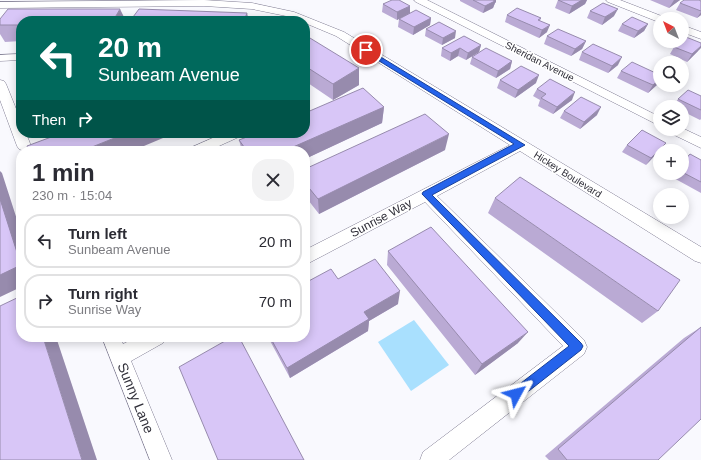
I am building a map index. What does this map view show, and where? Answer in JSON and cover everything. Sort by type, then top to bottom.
[{"type":"street","name":"Sheridan Avenue","points":[[423,1],[653,118]]},
{"type":"street","points":[[619,1],[653,17]]},
{"type":"street","name":"Hickey Boulevard","points":[[1,6],[204,3],[252,6],[296,16]]},
{"type":"street","name":"Hickey Boulevard","points":[[310,22],[340,34],[701,256]]},
{"type":"street","points":[[689,31],[701,36]]},
{"type":"street","points":[[0,58],[16,57]]},
{"type":"street","points":[[0,84],[16,125]]},
{"type":"street","points":[[687,136],[701,143]]},
{"type":"street","points":[[21,138],[24,146]]},
{"type":"street","points":[[206,146],[225,138]]},
{"type":"street","name":"Sunrise Way","points":[[310,255],[521,145]]},
{"type":"street","points":[[426,194],[577,346],[431,460]]},
{"type":"street","name":"Sunny Lane","points":[[113,342],[161,460]]},
{"type":"street","points":[[119,357],[147,342]]},
{"type":"water","points":[[414,320],[449,365],[411,391],[378,342]]},
{"type":"building","points":[[392,0],[399,0],[410,6],[397,12],[383,4]]},
{"type":"building","points":[[473,0],[493,0],[495,1],[485,6]]},
{"type":"building","points":[[558,0],[582,0],[572,6]]},
{"type":"building","points":[[684,0],[701,1],[701,11],[680,3]]},
{"type":"building","points":[[603,3],[618,9],[605,17],[590,11]]},
{"type":"building","points":[[517,8],[541,18],[538,20],[550,25],[542,30],[507,15]]},
{"type":"building","points":[[8,9],[120,9],[116,16],[16,16],[16,25],[0,25],[0,19]]},
{"type":"building","points":[[139,9],[247,13],[246,16],[134,16]]},
{"type":"building","points":[[416,10],[431,18],[414,27],[399,19]]},
{"type":"building","points":[[632,17],[648,24],[638,31],[622,24]]},
{"type":"building","points":[[439,22],[456,31],[443,38],[426,29]]},
{"type":"building","points":[[558,29],[586,41],[575,49],[547,36]]},
{"type":"building","points":[[464,36],[481,45],[468,53],[460,48],[451,53],[442,48]]},
{"type":"building","points":[[310,38],[359,68],[333,84],[310,69]]},
{"type":"building","points":[[689,38],[701,43],[701,46],[692,54],[677,48],[689,48]]},
{"type":"building","points":[[593,44],[622,57],[612,66],[582,52]]},
{"type":"building","points":[[486,48],[512,61],[498,71],[472,57]]},
{"type":"building","points":[[632,62],[653,72],[653,85],[621,71]]},
{"type":"building","points":[[521,66],[539,75],[518,90],[500,80]]},
{"type":"building","points":[[550,79],[575,92],[557,107],[541,98],[546,94],[537,89]]},
{"type":"building","points":[[363,88],[384,107],[295,146],[243,146],[239,140],[244,138],[310,138],[310,111]]},
{"type":"building","points":[[689,90],[701,96],[701,110],[689,104],[689,100],[678,99],[686,92],[689,92]]},
{"type":"building","points":[[581,97],[601,107],[584,122],[564,111]]},
{"type":"building","points":[[425,114],[449,134],[318,199],[310,189],[310,167]]},
{"type":"building","points":[[642,130],[666,143],[653,144],[653,156],[651,158],[627,145]]},
{"type":"building","points":[[49,138],[114,138],[94,146],[27,146]]},
{"type":"building","points":[[690,154],[701,160],[701,182],[689,176]]},
{"type":"building","points":[[520,177],[680,280],[658,311],[495,198]]},
{"type":"building","points":[[0,199],[16,249],[16,267],[0,275]]},
{"type":"building","points":[[431,227],[528,332],[482,364],[388,251]]},
{"type":"building","points":[[375,259],[400,291],[364,312],[369,319],[287,368],[273,342],[310,342],[310,280],[331,269],[338,279]]},
{"type":"building","points":[[16,298],[16,342],[45,342],[82,460],[0,460],[0,306]]},
{"type":"building","points":[[701,327],[701,419],[658,460],[567,460],[558,449]]},
{"type":"building","points":[[223,342],[242,342],[304,460],[218,460],[179,367]]},
{"type":"route","points":[[366,50],[521,145],[426,194],[577,346],[516,394]]}]
